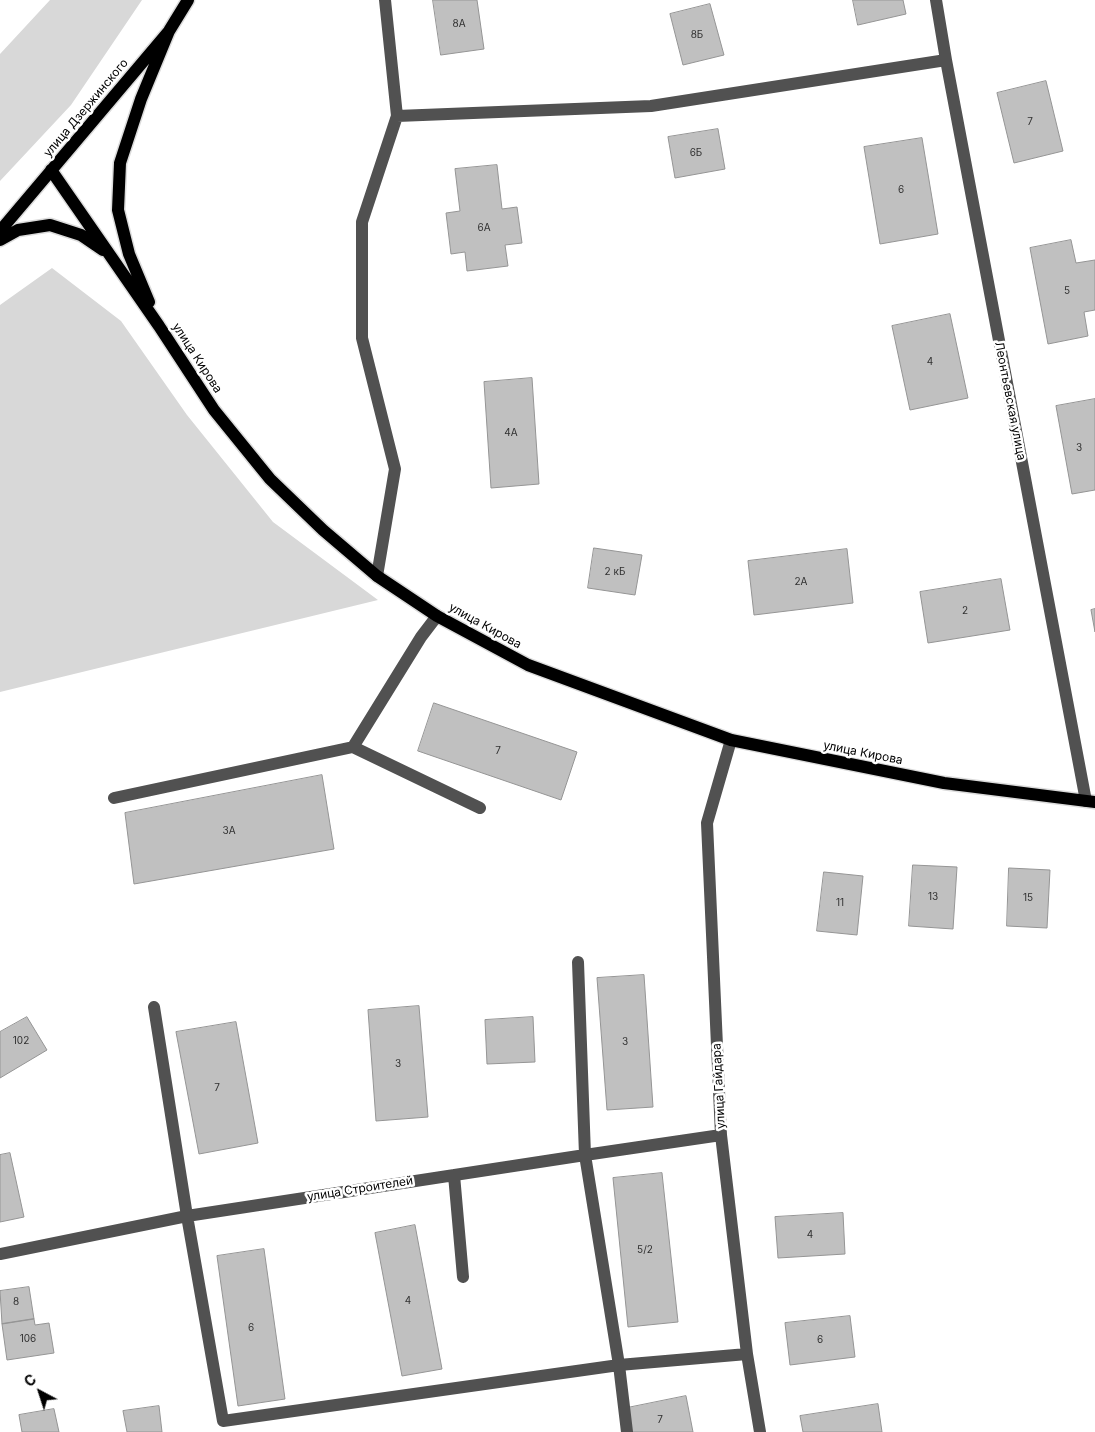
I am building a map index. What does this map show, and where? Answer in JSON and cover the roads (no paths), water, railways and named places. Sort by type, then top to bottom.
[{"type":"main road","name":"улица Дзержинского","points":[[0,231],[169,31],[188,0]]},
{"type":"main road","points":[[159,326],[129,254],[118,210],[120,163],[141,99],[169,31]]},
{"type":"main road","name":"улица Кирова","points":[[51,170],[159,326],[214,410],[270,479],[323,530],[377,576],[437,616],[528,665],[731,740],[944,783],[1090,802]]},
{"type":"main road","points":[[0,240],[18,230],[50,225],[81,235],[110,255]]},
{"type":"street","points":[[377,576],[396,469],[362,338],[362,222],[398,116],[384,0]]},
{"type":"street","name":"Леонтьевская улица","points":[[936,0],[1090,802]]},
{"type":"street","points":[[398,116],[652,106],[946,60]]},
{"type":"street","points":[[353,747],[421,637],[437,616]]},
{"type":"street","name":"улица Гайдара","points":[[731,740],[707,823],[722,1135],[747,1354],[760,1432]]},
{"type":"street","points":[[114,798],[353,747],[480,808]]},
{"type":"street","points":[[578,962],[585,1155],[619,1365],[627,1432]]},
{"type":"street","points":[[154,1007],[187,1216],[223,1422],[619,1365],[747,1354]]},
{"type":"street","name":"улица Строителей","points":[[0,1254],[187,1216],[722,1135]]},
{"type":"street","points":[[454,1175],[464,1276]]}]
